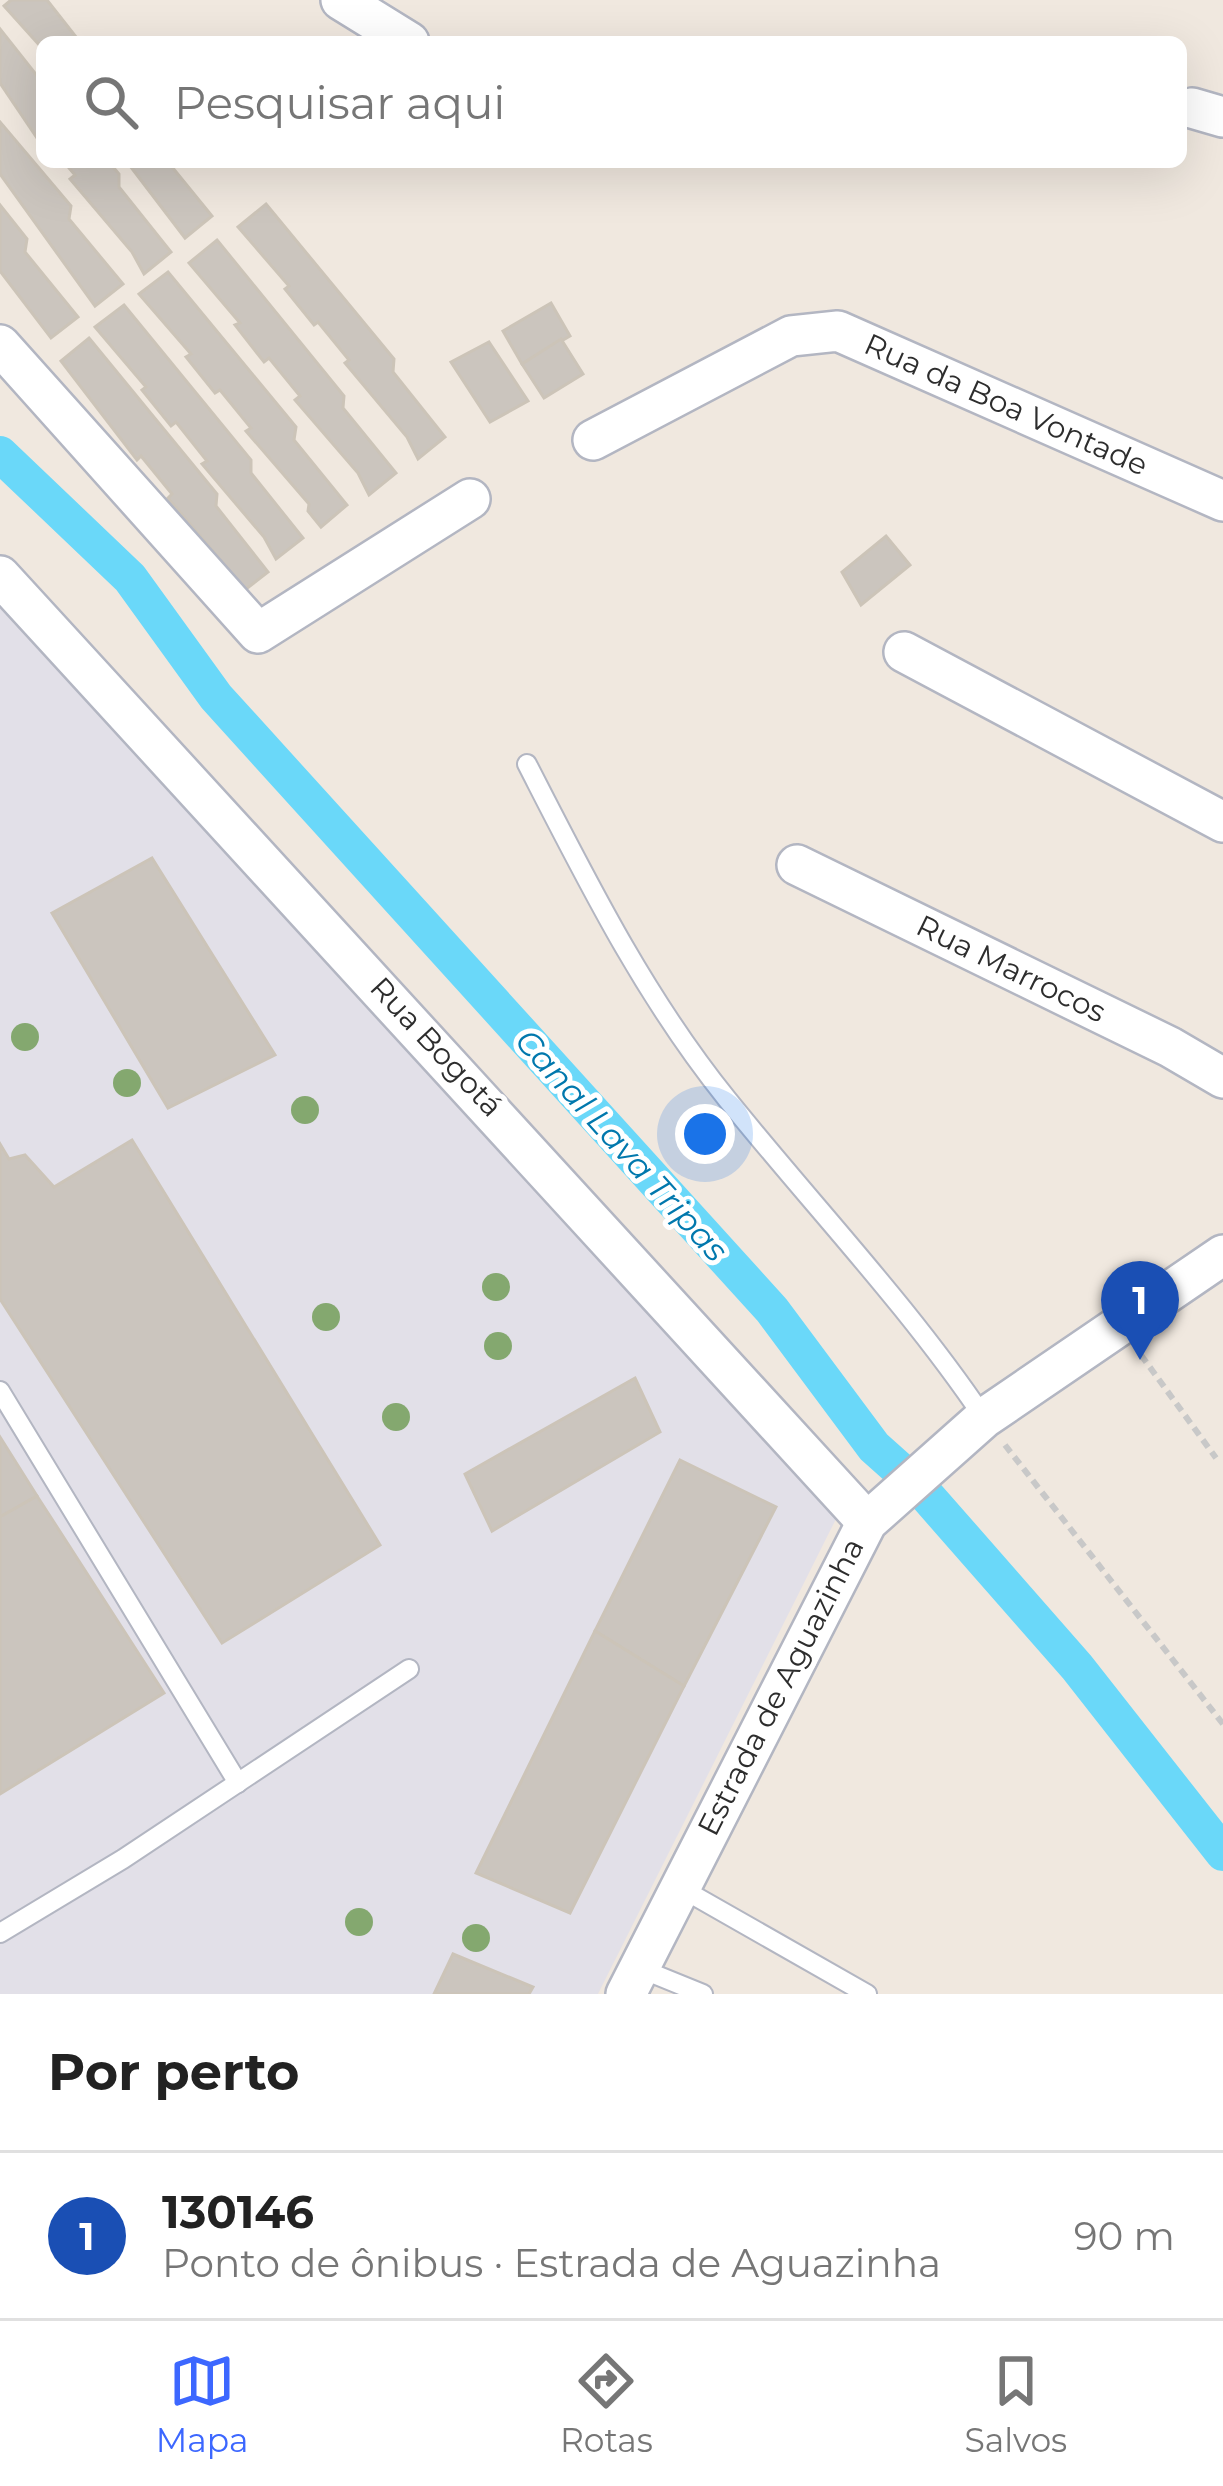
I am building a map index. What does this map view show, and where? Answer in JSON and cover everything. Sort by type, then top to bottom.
[{"type":"street","points":[[341,0],[399,36]]},
{"type":"street","name":"Rua da Boa Vontade","points":[[593,440],[791,336],[838,331],[1223,501]]},
{"type":"street","points":[[0,345],[258,633],[470,499]]},
{"type":"street","name":"Rua Bogotá","points":[[0,576],[867,1522]]},
{"type":"street","points":[[904,652],[1223,822]]},
{"type":"street","name":"Rua Marrocos","points":[[797,865],[1223,1078]]},
{"type":"street","name":"Estrada de Aguazinha","points":[[632,1981],[867,1522],[973,1426],[1223,1255]]},
{"type":"lane","points":[[527,764],[627,959],[725,1097],[929,1337],[973,1426]]},
{"type":"lane","points":[[0,1391],[238,1783]]},
{"type":"lane","points":[[0,1934],[409,1669]]},
{"type":"lane","points":[[679,1887],[867,1994]]},
{"type":"lane","points":[[632,1981],[703,1994]]},
{"type":"path","points":[[1118,1323],[1216,1458]]},
{"type":"path","points":[[973,1426],[1223,1724]]},
{"type":"shaded area","points":[[0,594],[847,1497],[598,1994],[0,1994]]},
{"type":"building","points":[[11,0],[47,0],[75,36],[36,36],[36,41],[4,6]]},
{"type":"building","points":[[0,29],[36,74],[36,137],[0,83]]},
{"type":"building","points":[[0,122],[71,206],[69,219],[123,284],[95,306],[0,174]]},
{"type":"building","points":[[69,168],[114,168],[119,187],[171,252],[144,274],[132,252],[70,179],[75,175]]},
{"type":"building","points":[[132,168],[173,168],[212,216],[185,238]]},
{"type":"building","points":[[266,204],[394,359],[393,372],[445,437],[418,459],[407,437],[345,363],[349,360],[318,322],[314,325],[285,289],[289,286],[238,227]]},
{"type":"building","points":[[0,205],[27,239],[25,252],[78,317],[51,338],[0,271]]},
{"type":"building","points":[[217,240],[344,396],[343,408],[396,473],[369,495],[358,473],[295,400],[300,396],[269,358],[264,362],[235,325],[240,323],[189,263]]},
{"type":"building","points":[[168,272],[296,427],[294,440],[347,505],[321,527],[308,511],[309,504],[246,431],[251,428],[220,390],[215,393],[186,357],[191,354],[139,294]]},
{"type":"building","points":[[551,303],[570,336],[522,364],[503,331]]},
{"type":"building","points":[[124,305],[251,460],[251,473],[303,538],[276,559],[264,537],[202,464],[207,461],[176,422],[171,426],[142,390],[146,387],[95,327]]},
{"type":"building","points":[[89,338],[217,494],[216,506],[268,572],[241,593],[230,571],[168,498],[172,494],[141,456],[137,460],[61,361]]},
{"type":"building","points":[[561,339],[583,374],[544,398],[522,364]]},
{"type":"building","points":[[489,342],[528,401],[490,422],[451,362]]},
{"type":"building","points":[[886,536],[910,565],[861,605],[842,572]]},
{"type":"building","points":[[152,858],[275,1055],[168,1108],[52,913]]},
{"type":"building","points":[[132,1140],[380,1545],[222,1643],[0,1299],[0,1144],[9,1159],[25,1155],[54,1187]]},
{"type":"building","points":[[635,1378],[660,1432],[492,1531],[465,1474]]},
{"type":"building","points":[[0,1437],[37,1496],[0,1517]]},
{"type":"building","points":[[680,1460],[776,1507],[684,1686],[595,1631]]},
{"type":"building","points":[[37,1496],[164,1693],[0,1794],[0,1517]]},
{"type":"building","points":[[595,1631],[684,1686],[570,1913],[476,1873]]},
{"type":"building","points":[[453,1954],[533,1987],[529,1994],[434,1994]]},
{"type":"waterway","name":"Canal Lava Tripas","points":[[0,454],[130,578],[216,697],[772,1310],[874,1447],[920,1488],[1077,1667],[1223,1853]]},
{"type":"place","name":"130146","points":[[1140,1360]]}]
